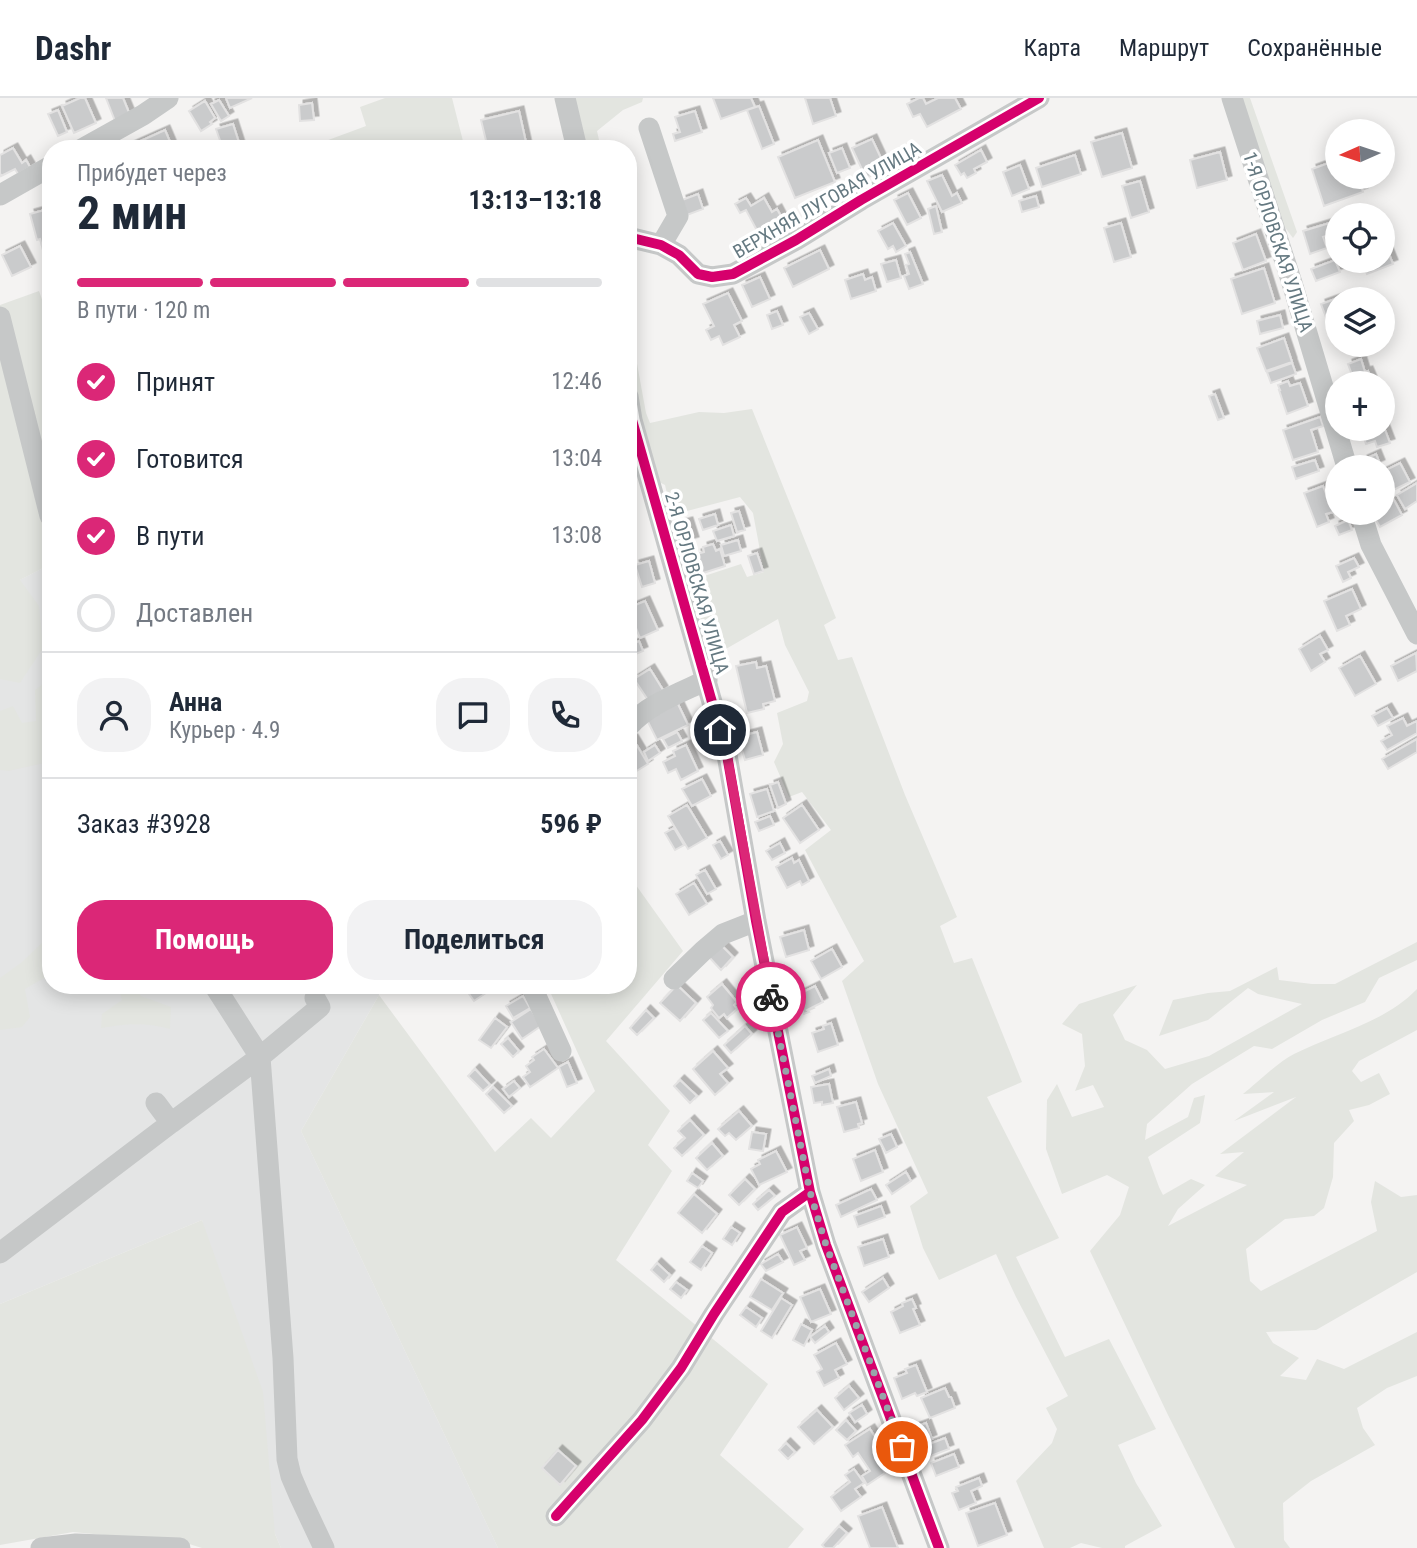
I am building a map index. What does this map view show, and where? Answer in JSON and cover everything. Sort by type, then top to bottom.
[{"type":"street","points":[[98,140],[168,98]]},
{"type":"street","points":[[565,98],[575,140]]},
{"type":"street","name":"ВЕРХНЯЯ ЛУГОВАЯ УЛИЦА","points":[[637,239],[662,245],[679,255],[698,274],[712,277],[733,274],[1039,98]]},
{"type":"street","name":"1-Я ОРЛОВСКАЯ УЛИЦА","points":[[1232,98],[1344,455]]},
{"type":"street","points":[[649,128],[678,216],[662,245]]},
{"type":"street","points":[[0,195],[42,171]]},
{"type":"street","points":[[0,317],[42,484]]},
{"type":"street","name":"2-Я ОРЛОВСКАЯ УЛИЦА","points":[[637,437],[727,755],[810,1192],[826,1245],[939,1548]]},
{"type":"street","points":[[1365,525],[1371,545],[1417,634]]},
{"type":"street","points":[[637,718],[659,703],[707,680]]},
{"type":"street","points":[[674,979],[723,934],[757,921]]},
{"type":"street","points":[[220,994],[260,1057],[283,1358],[287,1459],[299,1497],[324,1548]]},
{"type":"street","points":[[535,994],[561,1051]]},
{"type":"street","points":[[0,1253],[260,1057],[320,1007],[315,999]]},
{"type":"street","points":[[156,1103],[171,1123]]},
{"type":"street","points":[[556,1516],[642,1420],[681,1368],[782,1212],[810,1192]]},
{"type":"street","points":[[41,1548],[76,1544],[180,1548]]},
{"type":"shaded area","points":[[385,98],[452,98],[463,140],[328,140],[366,126],[360,107]]},
{"type":"shaded area","points":[[575,98],[643,98],[642,102],[623,110],[597,131],[599,140],[585,140]]},
{"type":"shaded area","points":[[1239,98],[1250,98],[1297,232],[1293,238],[1284,226]]},
{"type":"shaded area","points":[[39,291],[42,299],[42,569],[20,580],[39,606],[42,650],[20,683],[0,679],[0,305]]},
{"type":"shaded area","points":[[637,364],[650,423],[699,412],[724,413],[752,409],[836,618],[824,625],[838,660],[852,657],[905,795],[957,917],[940,926],[954,963],[972,958],[1022,1082],[987,1097],[1059,1238],[1016,1257],[1065,1357],[1109,1339],[1156,1429],[1118,1445],[1136,1483],[1162,1526],[1125,1548],[1102,1548],[1081,1543],[1070,1548],[1044,1548],[1016,1481],[1052,1443],[1057,1429],[1046,1408],[1068,1396],[996,1254],[939,1280],[923,1248],[910,1206],[928,1193],[878,1084],[842,981],[864,961],[805,850],[831,830],[802,792],[789,797],[774,762],[783,744],[777,713],[807,701],[809,692],[785,645],[778,619],[712,657],[689,581],[741,564],[747,577],[764,572],[753,513],[740,497],[672,515],[665,485],[657,481],[637,416]]},
{"type":"shaded area","points":[[42,569],[42,994],[379,994],[301,1131],[498,1548],[281,1548],[275,1534],[202,1220],[0,1304],[0,590]]},
{"type":"shaded area","points":[[42,685],[42,763],[8,771],[0,770],[0,711],[13,706],[22,723],[36,721],[35,690]]},
{"type":"shaded area","points":[[637,887],[683,951],[606,1041],[670,1111],[648,1145],[672,1171],[616,1260],[768,1384],[720,1455],[804,1529],[788,1548],[498,1548],[301,1131],[379,995],[495,1152],[531,1118],[551,1138],[595,1091],[551,994],[637,994]]},
{"type":"shaded area","points":[[1417,942],[1417,960],[1379,978],[1365,1002],[1322,1020],[1272,1049],[1254,1046],[1192,1084],[1147,1124],[1145,1140],[1188,1117],[1194,1098],[1205,1095],[1200,1123],[1148,1157],[1163,1195],[1191,1179],[1205,1185],[1178,1209],[1168,1226],[1247,1185],[1215,1176],[1244,1152],[1220,1154],[1296,1097],[1234,1121],[1274,1092],[1243,1094],[1288,1058],[1375,1019],[1417,989],[1417,1030],[1359,1061],[1352,1071],[1361,1082],[1379,1073],[1390,1094],[1369,1105],[1349,1110],[1354,1121],[1334,1143],[1333,1177],[1324,1208],[1314,1216],[1285,1219],[1246,1249],[1250,1281],[1261,1291],[1377,1231],[1371,1202],[1375,1181],[1401,1197],[1417,1195],[1417,1272],[1316,1330],[1266,1332],[1273,1343],[1299,1358],[1280,1376],[1306,1380],[1317,1359],[1344,1369],[1417,1332],[1417,1376],[1387,1388],[1357,1408],[1363,1428],[1375,1445],[1311,1481],[1283,1503],[1284,1540],[1290,1548],[1235,1548],[1090,1251],[1120,1215],[1129,1187],[1107,1175],[1062,1194],[1046,1149],[1047,1100],[1057,1084],[1072,1117],[1104,1107],[1093,1085],[1075,1091],[1085,1066],[1082,1034],[1062,1024],[1079,1004],[1137,985],[1113,1015],[1125,1040],[1147,1050],[1165,1069],[1209,1056],[1302,1004],[1258,994],[1248,988],[1208,1020],[1159,1036],[1173,1000],[1230,991],[1277,967],[1279,980],[1335,984]]},
{"type":"shaded area","points":[[42,943],[42,979],[25,989],[30,1017],[22,1027],[0,1030],[0,978]]},
{"type":"shaded area","points":[[120,994],[140,994],[171,1007],[170,1029],[135,1024],[101,1028],[102,1014],[122,1000]]},
{"type":"shaded area","points":[[202,1220],[263,1392],[275,1534],[281,1548],[202,1548],[186,1543],[73,1532],[0,1545],[0,1304]]},
{"type":"building","points":[[85,98],[96,123],[74,133],[62,106]]},
{"type":"building","points":[[106,98],[123,98],[130,115],[115,121]]},
{"type":"building","points":[[226,98],[252,98],[230,108]]},
{"type":"building","points":[[713,98],[751,98],[755,107],[721,119]]},
{"type":"building","points":[[805,98],[830,98],[836,116],[813,124]]},
{"type":"building","points":[[923,98],[926,104],[938,98],[955,98],[961,109],[927,127],[920,114],[913,117],[907,104]]},
{"type":"building","points":[[219,100],[229,116],[221,121],[211,104]]},
{"type":"building","points":[[205,101],[215,118],[210,122],[212,124],[201,131],[189,111]]},
{"type":"building","points":[[312,103],[314,120],[300,121],[299,105]]},
{"type":"building","points":[[759,106],[774,144],[762,149],[747,110]]},
{"type":"building","points":[[58,110],[67,132],[58,136],[48,114]]},
{"type":"building","points":[[519,111],[525,140],[486,140],[481,120]]},
{"type":"building","points":[[695,111],[702,132],[675,141],[673,134],[680,132],[675,117]]},
{"type":"building","points":[[233,124],[238,140],[220,140],[216,129]]},
{"type":"building","points":[[165,130],[169,140],[143,140]]},
{"type":"building","points":[[1122,133],[1132,168],[1102,177],[1091,142]]},
{"type":"building","points":[[872,139],[886,169],[866,178],[852,148]]},
{"type":"building","points":[[818,140],[835,182],[795,198],[778,157]]},
{"type":"building","points":[[13,148],[22,163],[26,160],[30,167],[18,174],[15,169],[1,176],[0,155]]},
{"type":"building","points":[[842,148],[850,168],[837,173],[829,153]]},
{"type":"building","points":[[981,150],[987,162],[974,169],[976,173],[967,178],[964,173],[961,175],[955,165]]},
{"type":"building","points":[[1220,152],[1227,180],[1197,188],[1190,160]]},
{"type":"building","points":[[1075,155],[1081,174],[1042,187],[1036,168]]},
{"type":"building","points":[[1325,164],[1325,189],[1362,189],[1363,192],[1325,203],[1324,206],[1312,169]]},
{"type":"building","points":[[1020,165],[1029,189],[1012,196],[1003,172]]},
{"type":"building","points":[[942,175],[952,196],[957,193],[962,203],[942,212],[927,181]]},
{"type":"building","points":[[1140,181],[1149,212],[1131,218],[1122,186]]},
{"type":"building","points":[[908,193],[921,218],[907,225],[894,200]]},
{"type":"building","points":[[698,194],[703,209],[687,215],[682,200]]},
{"type":"building","points":[[1036,196],[1039,207],[1022,212],[1019,201]]},
{"type":"building","points":[[746,198],[751,206],[764,198],[772,212],[777,209],[784,222],[760,236],[746,210],[740,213],[735,204]]},
{"type":"building","points":[[936,206],[942,232],[934,234],[928,209]]},
{"type":"building","points":[[42,211],[42,246],[40,239],[37,240],[30,214]]},
{"type":"building","points":[[893,223],[906,246],[896,252],[893,246],[888,249],[878,231]]},
{"type":"building","points":[[1121,223],[1131,257],[1114,262],[1104,228]]},
{"type":"building","points":[[1325,224],[1325,249],[1310,254],[1303,231]]},
{"type":"building","points":[[1256,234],[1266,261],[1243,270],[1233,243]]},
{"type":"building","points":[[20,246],[31,267],[12,276],[2,255]]},
{"type":"building","points":[[820,250],[829,269],[793,287],[784,268]]},
{"type":"building","points":[[910,252],[923,284],[909,289],[904,276],[909,274],[905,254]]},
{"type":"building","points":[[896,260],[901,278],[887,282],[881,264]]},
{"type":"building","points":[[1325,264],[1325,273],[1337,273],[1316,281],[1311,269]]},
{"type":"building","points":[[1264,268],[1275,303],[1242,314],[1231,279]]},
{"type":"building","points":[[863,274],[865,280],[872,277],[876,291],[851,299],[845,280]]},
{"type":"building","points":[[760,277],[770,299],[752,307],[742,285]]},
{"type":"building","points":[[728,293],[742,321],[734,325],[740,337],[723,345],[719,336],[711,340],[706,330],[714,326],[703,304]]},
{"type":"building","points":[[777,311],[783,325],[772,329],[767,315]]},
{"type":"building","points":[[809,313],[818,329],[809,334],[800,317]]},
{"type":"building","points":[[1280,315],[1283,328],[1260,334],[1257,321]]},
{"type":"building","points":[[1284,338],[1292,362],[1266,371],[1257,348]]},
{"type":"building","points":[[1361,359],[1365,371],[1351,371],[1348,364]]},
{"type":"building","points":[[1292,363],[1296,374],[1271,383],[1267,372]]},
{"type":"building","points":[[1288,381],[1290,386],[1300,383],[1308,406],[1287,414],[1278,385]]},
{"type":"building","points":[[1215,394],[1224,418],[1218,420],[1209,396]]},
{"type":"building","points":[[1320,417],[1323,426],[1311,430],[1318,452],[1293,460],[1283,430]]},
{"type":"building","points":[[1375,441],[1389,441],[1390,443],[1377,447]]},
{"type":"building","points":[[1315,460],[1319,471],[1296,479],[1292,467]]},
{"type":"building","points":[[1400,463],[1410,482],[1395,489],[1395,466]]},
{"type":"building","points":[[1417,483],[1417,501],[1405,509],[1397,495]]},
{"type":"building","points":[[1323,486],[1325,524],[1317,527],[1304,493]]},
{"type":"building","points":[[1395,502],[1402,515],[1395,519]]},
{"type":"building","points":[[739,511],[745,530],[737,532],[731,513]]},
{"type":"building","points":[[715,514],[718,525],[703,530],[699,519]]},
{"type":"building","points":[[688,522],[694,541],[679,545],[673,526]]},
{"type":"building","points":[[731,525],[734,536],[717,541],[713,531]]},
{"type":"building","points":[[1350,525],[1352,530],[1339,535],[1335,526]]},
{"type":"building","points":[[738,540],[741,551],[724,556],[721,545]]},
{"type":"building","points":[[713,544],[716,551],[720,549],[725,566],[703,573],[697,554],[704,552],[703,547]]},
{"type":"building","points":[[757,553],[763,571],[754,574],[748,556]]},
{"type":"building","points":[[1354,558],[1359,567],[1348,572],[1351,578],[1343,582],[1336,566]]},
{"type":"building","points":[[649,561],[655,583],[642,587],[637,564]]},
{"type":"building","points":[[1352,589],[1361,609],[1346,616],[1350,625],[1337,631],[1324,601]]},
{"type":"building","points":[[645,601],[658,630],[640,638],[637,630],[637,604]]},
{"type":"building","points":[[1320,636],[1328,650],[1320,654],[1325,662],[1311,671],[1299,649]]},
{"type":"building","points":[[639,641],[643,651],[637,654]]},
{"type":"building","points":[[1416,653],[1417,671],[1398,681],[1391,666]]},
{"type":"building","points":[[1360,656],[1376,684],[1355,696],[1339,668]]},
{"type":"building","points":[[756,662],[757,668],[766,666],[775,701],[763,704],[764,709],[747,713],[736,666]]},
{"type":"building","points":[[650,669],[663,690],[648,700],[637,684],[637,677]]},
{"type":"building","points":[[677,702],[688,725],[657,740],[646,718]]},
{"type":"building","points":[[1387,708],[1393,718],[1378,726],[1372,716]]},
{"type":"building","points":[[1403,718],[1407,726],[1417,721],[1417,733],[1387,750],[1381,741],[1392,735],[1387,726]]},
{"type":"building","points":[[677,732],[682,741],[668,748],[663,739]]},
{"type":"building","points":[[757,732],[763,755],[745,760],[738,737]]},
{"type":"building","points":[[1417,739],[1417,752],[1388,769],[1382,759]]},
{"type":"building","points":[[655,745],[660,753],[648,761],[644,752]]},
{"type":"building","points":[[686,745],[698,771],[681,780],[676,769],[668,773],[663,762],[675,756],[673,751]]},
{"type":"building","points":[[637,746],[648,764],[637,771]]},
{"type":"building","points":[[702,779],[711,796],[692,806],[682,789]]},
{"type":"building","points":[[778,782],[786,804],[778,808],[770,785]]},
{"type":"building","points":[[767,789],[774,811],[757,817],[750,794]]},
{"type":"building","points":[[687,805],[707,838],[688,849],[668,816]]},
{"type":"building","points":[[802,805],[819,830],[800,843],[783,818]]},
{"type":"building","points":[[770,816],[774,825],[759,831],[755,822]]},
{"type":"building","points":[[674,828],[684,845],[675,850],[665,833]]},
{"type":"building","points":[[720,841],[728,855],[721,859],[713,845]]},
{"type":"building","points":[[780,843],[785,853],[772,860],[766,851]]},
{"type":"building","points":[[792,858],[794,863],[799,860],[809,881],[802,885],[800,881],[787,888],[776,867]]},
{"type":"building","points":[[705,870],[716,889],[707,894],[696,875]]},
{"type":"building","points":[[694,883],[707,904],[689,915],[676,894]]},
{"type":"building","points":[[804,930],[809,950],[786,957],[780,937]]},
{"type":"building","points":[[720,944],[733,957],[721,970],[708,956]]},
{"type":"building","points":[[832,949],[842,967],[821,979],[811,961]]},
{"type":"building","points":[[722,984],[737,1002],[734,1005],[737,1009],[727,1018],[724,1014],[719,1018],[707,997]]},
{"type":"building","points":[[677,985],[696,1003],[680,1021],[660,1003]]},
{"type":"building","points":[[815,986],[823,1002],[804,1014],[795,996]]},
{"type":"building","points":[[469,994],[484,994],[474,1001]]},
{"type":"building","points":[[523,996],[530,1008],[513,1018],[506,1006]]},
{"type":"building","points":[[531,1009],[541,1026],[522,1039],[511,1022]]},
{"type":"building","points":[[646,1010],[654,1018],[637,1035],[630,1028]]},
{"type":"building","points":[[711,1013],[728,1031],[719,1038],[703,1020]]},
{"type":"building","points":[[495,1018],[507,1027],[491,1048],[479,1040]]},
{"type":"building","points":[[831,1023],[838,1045],[818,1052],[812,1033]]},
{"type":"building","points":[[745,1026],[752,1034],[731,1053],[724,1045]]},
{"type":"building","points":[[508,1038],[519,1051],[513,1057],[501,1044]]},
{"type":"building","points":[[544,1049],[558,1068],[530,1087],[523,1077],[530,1072],[526,1066],[534,1060],[532,1057]]},
{"type":"building","points":[[713,1051],[728,1068],[720,1074],[728,1083],[715,1095],[693,1069]]},
{"type":"building","points":[[568,1062],[577,1083],[567,1087],[559,1067]]},
{"type":"building","points":[[475,1069],[490,1085],[483,1091],[468,1076]]},
{"type":"building","points":[[829,1069],[831,1076],[815,1083],[812,1076]]},
{"type":"building","points":[[680,1080],[697,1096],[690,1103],[674,1086]]},
{"type":"building","points":[[514,1081],[520,1088],[509,1097],[503,1089]]},
{"type":"building","points":[[829,1084],[833,1103],[814,1103],[811,1087]]},
{"type":"building","points":[[493,1087],[512,1106],[504,1113],[486,1094]]},
{"type":"building","points":[[856,1102],[862,1123],[858,1124],[859,1128],[844,1132],[837,1107]]},
{"type":"building","points":[[739,1111],[752,1126],[736,1140],[729,1133],[725,1136],[718,1129]]},
{"type":"building","points":[[690,1120],[704,1135],[682,1156],[674,1148],[685,1138],[678,1131]]},
{"type":"building","points":[[752,1132],[766,1134],[763,1151],[749,1149]]},
{"type":"building","points":[[891,1134],[897,1147],[886,1153],[879,1139]]},
{"type":"building","points":[[712,1143],[723,1156],[707,1170],[696,1158]]},
{"type":"building","points":[[875,1150],[883,1172],[861,1181],[853,1159]]},
{"type":"building","points":[[776,1151],[787,1172],[759,1185],[751,1169],[760,1164],[758,1160]]},
{"type":"building","points":[[906,1172],[911,1181],[892,1194],[886,1185]]},
{"type":"building","points":[[692,1173],[703,1181],[698,1188],[687,1181]]},
{"type":"building","points":[[745,1179],[755,1189],[739,1205],[729,1195]]},
{"type":"building","points":[[871,1189],[877,1200],[841,1217],[836,1205]]},
{"type":"building","points":[[769,1190],[775,1196],[758,1210],[753,1204]]},
{"type":"building","points":[[694,1194],[717,1214],[702,1233],[678,1213]]},
{"type":"building","points":[[881,1206],[885,1217],[858,1227],[854,1216]]},
{"type":"building","points":[[731,1227],[740,1233],[732,1245],[723,1239]]},
{"type":"building","points":[[797,1227],[807,1248],[800,1251],[805,1260],[794,1265],[780,1235]]},
{"type":"building","points":[[883,1239],[889,1257],[864,1266],[858,1247]]},
{"type":"building","points":[[702,1246],[712,1253],[701,1270],[690,1262]]},
{"type":"building","points":[[778,1254],[783,1262],[766,1271],[761,1264]]},
{"type":"building","points":[[657,1263],[670,1275],[664,1282],[651,1270]]},
{"type":"building","points":[[883,1278],[889,1288],[869,1302],[862,1292]]},
{"type":"building","points":[[761,1279],[783,1293],[772,1310],[750,1297]]},
{"type":"building","points":[[676,1282],[687,1290],[681,1298],[670,1289]]},
{"type":"building","points":[[820,1289],[831,1314],[811,1322],[800,1297]]},
{"type":"building","points":[[781,1298],[792,1305],[772,1338],[761,1331]]},
{"type":"building","points":[[912,1299],[920,1325],[900,1333],[891,1312]]},
{"type":"building","points":[[746,1307],[762,1318],[756,1327],[740,1315]]},
{"type":"building","points":[[801,1324],[812,1330],[804,1346],[793,1340]]},
{"type":"building","points":[[825,1326],[829,1332],[815,1343],[810,1337]]},
{"type":"building","points":[[836,1343],[847,1364],[835,1370],[839,1378],[824,1386],[817,1372],[822,1369],[814,1355]]},
{"type":"building","points":[[916,1365],[927,1392],[917,1396],[915,1393],[902,1399],[894,1378],[907,1373],[905,1369]]},
{"type":"building","points":[[849,1386],[859,1398],[844,1410],[835,1398]]},
{"type":"building","points":[[945,1388],[955,1408],[930,1418],[921,1398]]},
{"type":"building","points":[[862,1405],[867,1414],[855,1422],[849,1413]]},
{"type":"building","points":[[817,1410],[833,1427],[814,1444],[798,1427]]},
{"type":"building","points":[[846,1420],[856,1431],[847,1440],[836,1430]]},
{"type":"building","points":[[926,1423],[932,1439],[922,1443],[915,1427]]},
{"type":"building","points":[[870,1429],[890,1461],[881,1467],[885,1473],[867,1485],[862,1476],[870,1471],[858,1453],[853,1457],[845,1445]]},
{"type":"building","points":[[945,1438],[949,1449],[928,1457],[924,1446]]},
{"type":"building","points":[[786,1443],[795,1452],[788,1459],[779,1450]]},
{"type":"building","points":[[558,1450],[576,1466],[560,1485],[542,1468]]},
{"type":"building","points":[[954,1454],[959,1467],[936,1476],[931,1463]]},
{"type":"building","points":[[854,1469],[864,1483],[855,1489],[861,1497],[841,1511],[831,1497],[850,1482],[845,1475]]},
{"type":"building","points":[[979,1478],[982,1486],[971,1491],[976,1503],[959,1510],[952,1493],[958,1491],[956,1487]]},
{"type":"building","points":[[995,1503],[1007,1535],[978,1546],[966,1513]]},
{"type":"building","points":[[882,1507],[898,1548],[870,1548],[858,1516]]},
{"type":"building","points":[[839,1526],[847,1533],[833,1548],[825,1548],[822,1545]]},
{"type":"cycle path","points":[[637,239],[661,245],[679,255],[698,274],[712,277],[733,274],[1039,98]]},
{"type":"cycle path","points":[[637,438],[727,755],[756,921],[810,1192],[826,1245],[939,1548]]},
{"type":"cycle path","points":[[556,1516],[642,1420],[681,1368],[782,1212],[810,1192]]},
{"type":"way so far","points":[[771,997],[810,1192],[826,1245],[902,1447]]},
{"type":"route","points":[[720,730],[727,755],[771,997]]}]
